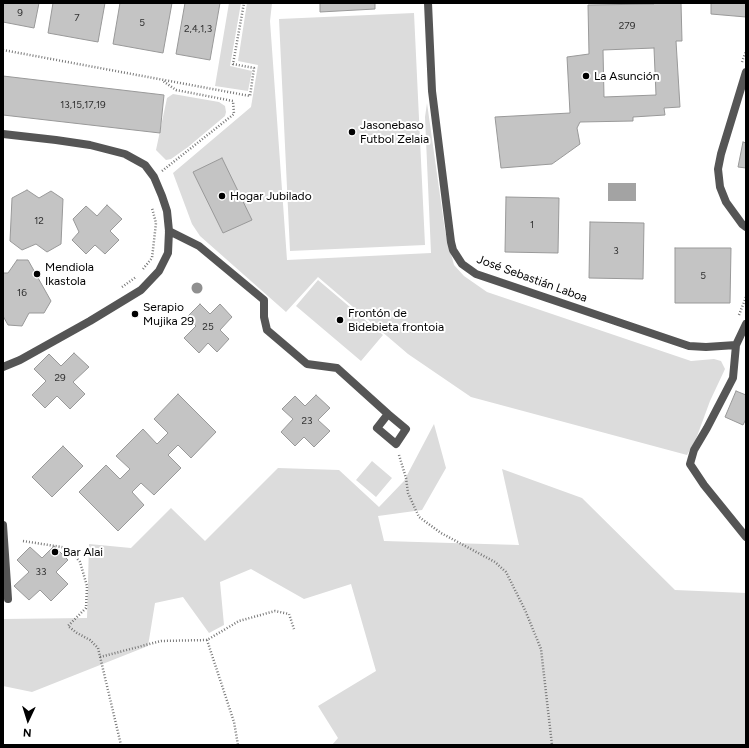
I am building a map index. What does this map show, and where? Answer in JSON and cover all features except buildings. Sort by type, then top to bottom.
[{"type":"street","name":"José Sebastián Laboa","points":[[428,3],[432,91],[451,242],[455,254],[462,264],[476,274],[689,346],[706,347],[736,344]]},
{"type":"street","points":[[746,72],[728,130],[718,169],[720,186],[726,202],[742,224],[746,227]]},
{"type":"street","points":[[3,134],[90,145],[125,154],[145,165],[154,177],[162,196],[167,211],[169,231],[168,253],[159,271],[141,290],[69,333],[3,368]]},
{"type":"street","points":[[169,231],[199,246],[264,300],[264,317],[267,330],[307,364],[337,368],[406,429],[396,444],[376,428],[388,414]]},
{"type":"street","points":[[746,324],[736,344],[733,378],[694,450],[690,464],[704,485],[746,537]]},
{"type":"street","points":[[3,525],[8,599]]},
{"type":"path","points":[[3,50],[250,96],[254,68],[233,64],[244,3]]},
{"type":"path","points":[[154,177],[234,114],[233,101],[176,90],[161,79]]},
{"type":"path","points":[[143,270],[152,258],[156,223],[151,201]]},
{"type":"path","points":[[119,288],[139,276]]},
{"type":"path","points":[[736,322],[746,297]]},
{"type":"path","points":[[396,444],[406,478],[408,493],[419,517],[441,533],[495,562],[506,572],[525,610],[541,649],[552,745]]},
{"type":"path","points":[[24,541],[68,548],[80,562],[87,586],[86,608],[68,626],[77,634],[94,643],[98,648],[121,745]]},
{"type":"path","points":[[100,657],[161,641],[207,640],[239,621],[276,611],[289,614],[294,629]]},
{"type":"path","points":[[207,640],[234,722],[238,745]]},
{"type":"shaded area","points":[[229,3],[241,3],[230,66],[252,71],[248,91],[215,86]]},
{"type":"shaded area","points":[[247,3],[272,3],[270,21],[287,260],[431,253],[425,117],[427,103],[445,231],[454,265],[464,276],[487,292],[691,361],[714,359],[721,361],[725,369],[710,401],[696,439],[687,455],[471,397],[408,354],[318,277],[286,312],[200,236],[192,224],[173,173],[251,107],[258,65],[238,61]]},
{"type":"shaded area","name":"Jasonebaso Futbol Zelaia","points":[[414,13],[425,245],[290,251],[279,19]]},
{"type":"shaded area","points":[[173,94],[219,102],[225,106],[226,112],[225,116],[188,147],[171,159],[166,160],[156,150],[167,98]]},
{"type":"shaded area","points":[[608,183],[636,183],[636,201],[608,201]]},
{"type":"shaded area","name":"Frontón de Bidebieta frontoia","points":[[318,280],[383,335],[361,361],[296,306]]},
{"type":"shaded area","points":[[434,424],[446,468],[422,510],[378,516],[384,541],[519,545],[502,469],[582,498],[675,590],[746,593],[746,745],[332,745],[338,738],[318,706],[376,671],[351,584],[304,599],[251,569],[220,582],[224,625],[209,633],[183,597],[155,603],[148,646],[32,692],[3,686],[3,619],[87,618],[89,544],[131,548],[171,508],[205,541],[278,468],[339,470],[379,507],[404,481]]},
{"type":"shaded area","points":[[372,461],[392,478],[376,497],[356,480]]},
{"type":"place","name":"La Asunción","points":[[586,76]]},
{"type":"place","name":"Jasonebaso Futbol Zelaia","points":[[352,132]]},
{"type":"place","name":"Hogar Jubilado","points":[[222,196]]},
{"type":"place","name":"Mendiola Ikastola","points":[[37,274]]},
{"type":"place","name":"Serapio Mujika 29","points":[[135,314]]},
{"type":"place","name":"Frontón de Bidebieta frontoia","points":[[340,320]]},
{"type":"place","name":"Bar Alai","points":[[55,552]]}]
